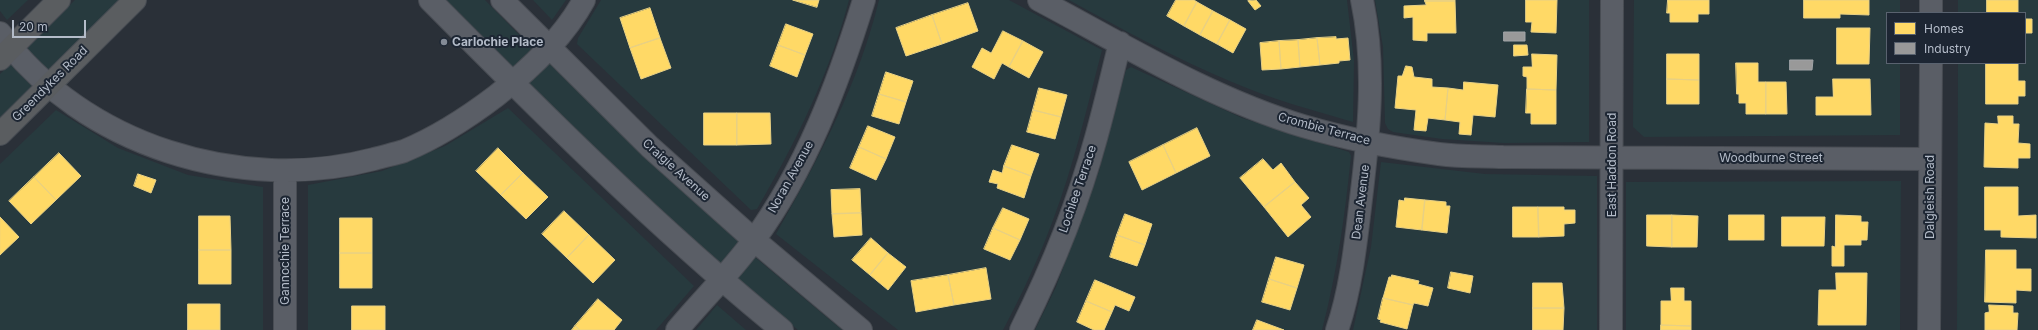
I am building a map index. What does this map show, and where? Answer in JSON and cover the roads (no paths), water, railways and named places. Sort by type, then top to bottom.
[{"type":"highway","points":[[4,47],[59,0]]},
{"type":"highway","name":"Greendykes Road","points":[[0,134],[135,0]]},
{"type":"street","points":[[430,0],[614,182],[720,280],[782,330]]},
{"type":"street","name":"Craigie Avenue","points":[[502,0],[650,147],[754,240],[860,330]]},
{"type":"street","points":[[4,47],[49,86],[97,120],[154,146],[213,164],[285,172],[346,166],[404,151],[460,123],[513,83],[549,48],[579,9],[584,0]]},
{"type":"street","name":"Noran Avenue","points":[[676,330],[754,240],[784,193],[818,127],[845,60],[864,0]]},
{"type":"street","name":"Crombie Terrace","points":[[1039,0],[1190,80],[1246,105],[1303,126],[1368,141],[1440,154],[1502,158],[1612,158]]},
{"type":"street","name":"Dean Avenue","points":[[1338,330],[1356,246],[1368,141],[1371,83],[1368,25],[1362,0]]},
{"type":"street","name":"East Haddon Road","points":[[1611,330],[1612,0]]},
{"type":"street","points":[[1931,0],[1931,12]]},
{"type":"street","name":"Lochlee Terrace","points":[[1021,330],[1043,285],[1069,220],[1096,138],[1120,43]]},
{"type":"street","name":"Dalgleish Road","points":[[1929,330],[1931,64]]},
{"type":"street","name":"Woodburne Street","points":[[1612,158],[1930,159]]},
{"type":"street","name":"Gannochie Terrace","points":[[285,172],[285,330]]},
{"type":"place","name":"Carlochie Place","points":[[444,42]]}]
